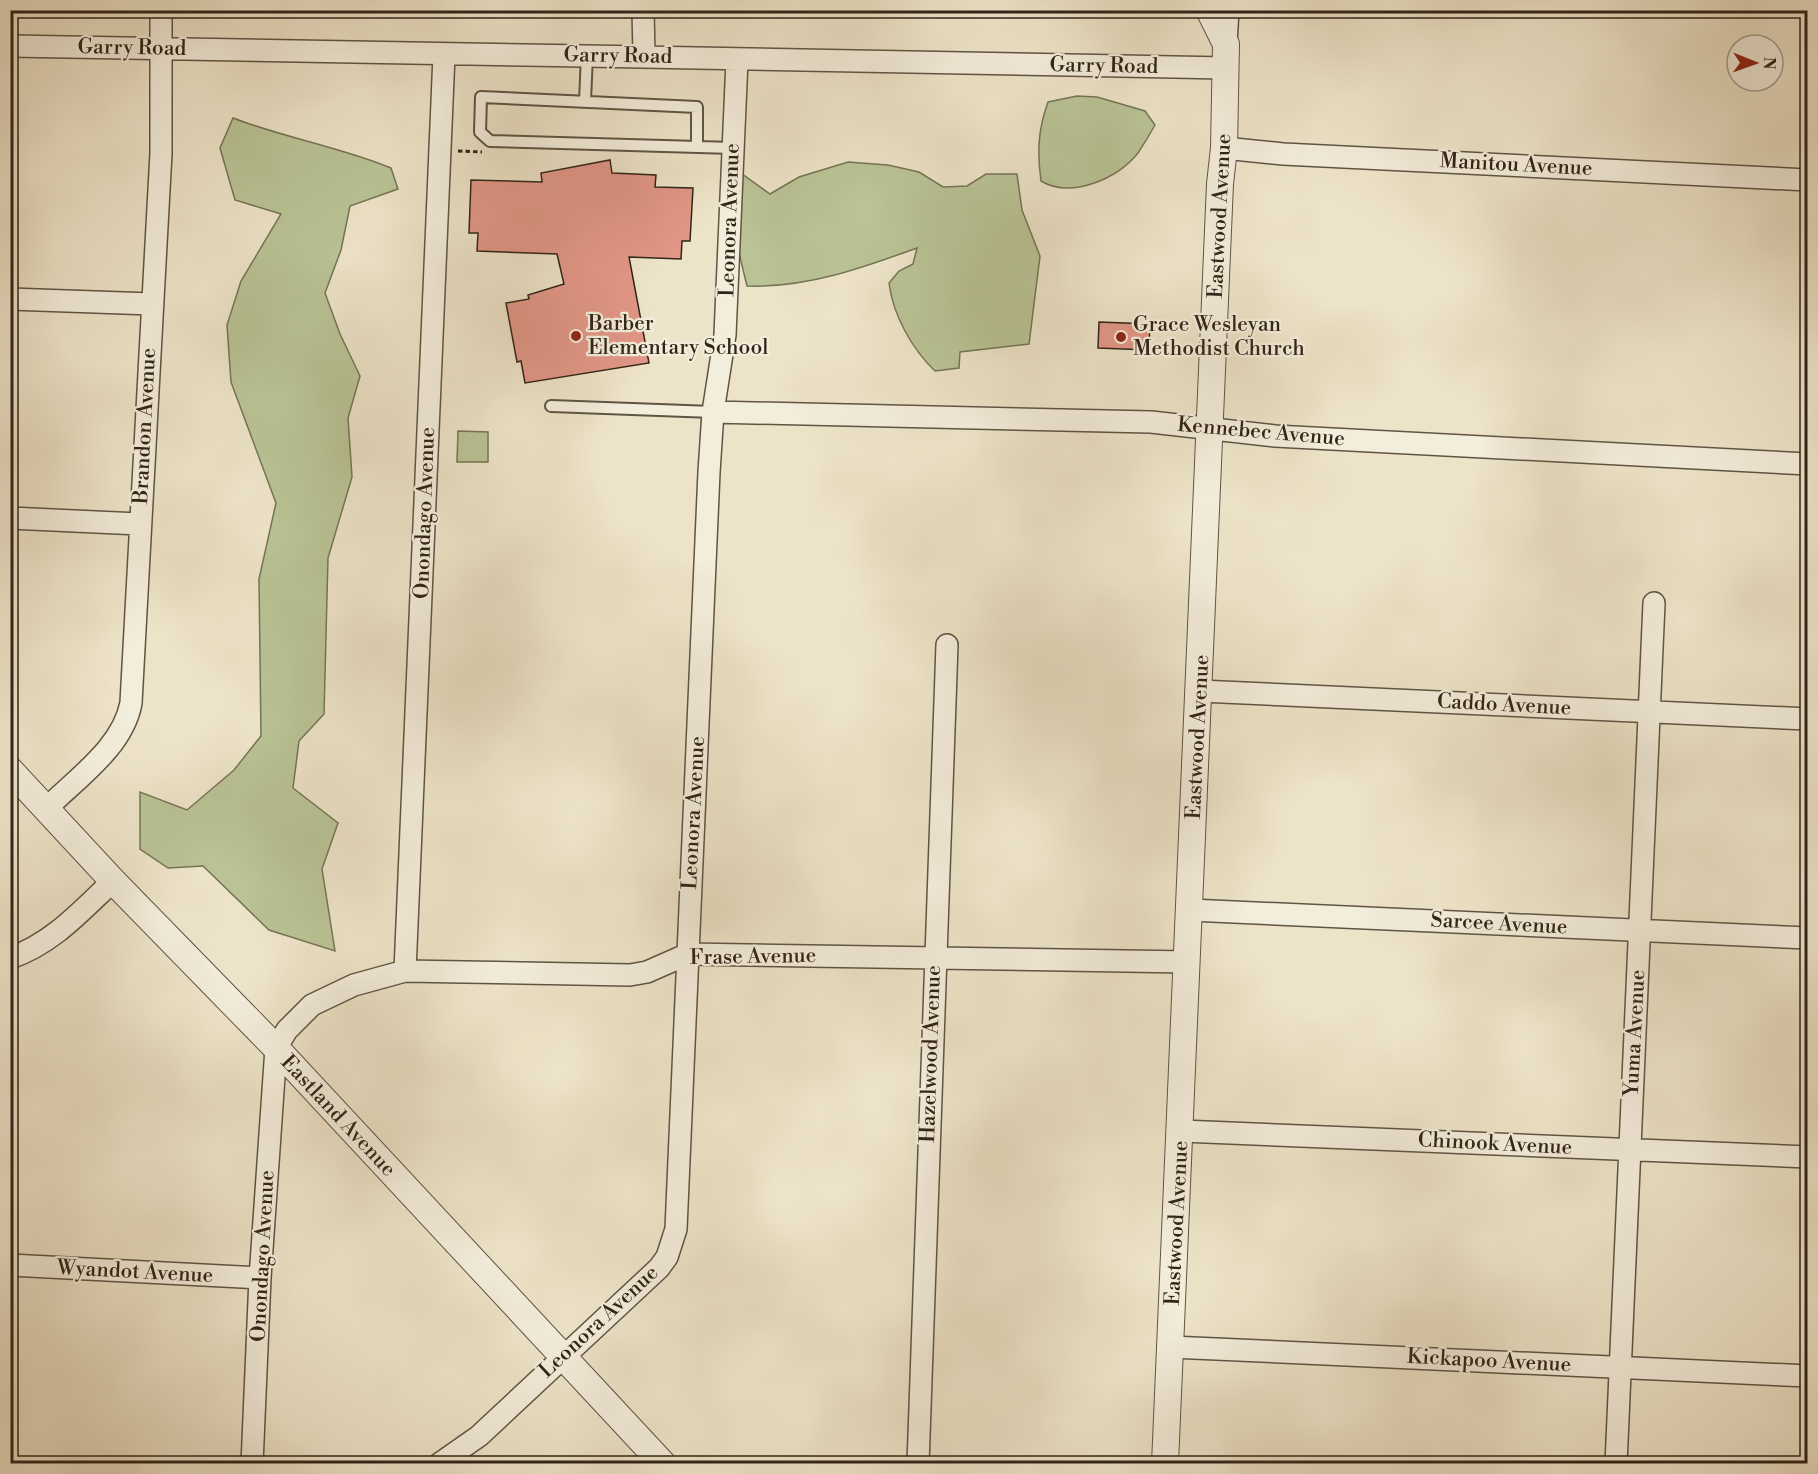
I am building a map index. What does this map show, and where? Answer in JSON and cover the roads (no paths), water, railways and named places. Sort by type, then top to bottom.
[{"type":"street","name":"Brandon Avenue","points":[[47,808],[112,744],[129,717],[161,153],[161,10]]},
{"type":"street","points":[[643,10],[644,55]]},
{"type":"street","points":[[1209,10],[1226,56]]},
{"type":"street","name":"Eastwood Avenue","points":[[1166,1464],[1182,1131],[1220,184],[1224,148],[1228,10]]},
{"type":"street","name":"Garry Road","points":[[10,46],[444,55],[644,55],[737,60],[1226,56]]},
{"type":"street","name":"Onondago Avenue","points":[[405,971],[444,55]]},
{"type":"street","name":"Leonora Avenue","points":[[439,1464],[479,1436],[562,1356],[659,1268],[673,1242],[676,1228],[713,412],[725,335],[737,60]]},
{"type":"street","name":"Manitou Avenue","points":[[1224,148],[1283,154],[1808,180]]},
{"type":"street","points":[[10,299],[152,304]]},
{"type":"street","name":"Kennebec Avenue","points":[[713,412],[1151,422],[1275,436],[1808,464]]},
{"type":"street","points":[[10,518],[139,524]]},
{"type":"street","name":"Yuma Avenue","points":[[1616,1464],[1654,603]]},
{"type":"street","name":"Hazelwood Avenue","points":[[918,1464],[934,958],[948,645]]},
{"type":"street","name":"Caddo Avenue","points":[[1200,691],[1808,719]]},
{"type":"street","name":"Eastland Avenue","points":[[10,770],[113,881],[276,1048],[663,1464]]},
{"type":"street","points":[[10,958],[25,953],[53,936],[113,881]]},
{"type":"street","name":"Sarcee Avenue","points":[[1190,910],[1808,938]]},
{"type":"street","name":"Frase Avenue","points":[[276,1048],[287,1030],[312,1005],[354,985],[405,971],[630,975],[647,972],[688,954],[1188,962]]},
{"type":"street","name":"Onondago Avenue","points":[[252,1464],[260,1278],[276,1048]]},
{"type":"street","name":"Chinook Avenue","points":[[1182,1131],[1808,1157]]},
{"type":"street","name":"Wyandot Avenue","points":[[10,1265],[260,1278]]},
{"type":"street","name":"Kickapoo Avenue","points":[[1171,1347],[1808,1376]]},
{"type":"lane","points":[[585,101],[587,56]]},
{"type":"lane","points":[[697,146],[697,107],[481,97],[480,132],[490,141],[733,148]]},
{"type":"lane","points":[[551,406],[713,412]]},
{"type":"place","name":"Barber Elementary School","points":[[576,336]]},
{"type":"place","name":"Grace Wesleyan Methodist Church","points":[[1121,337]]}]
